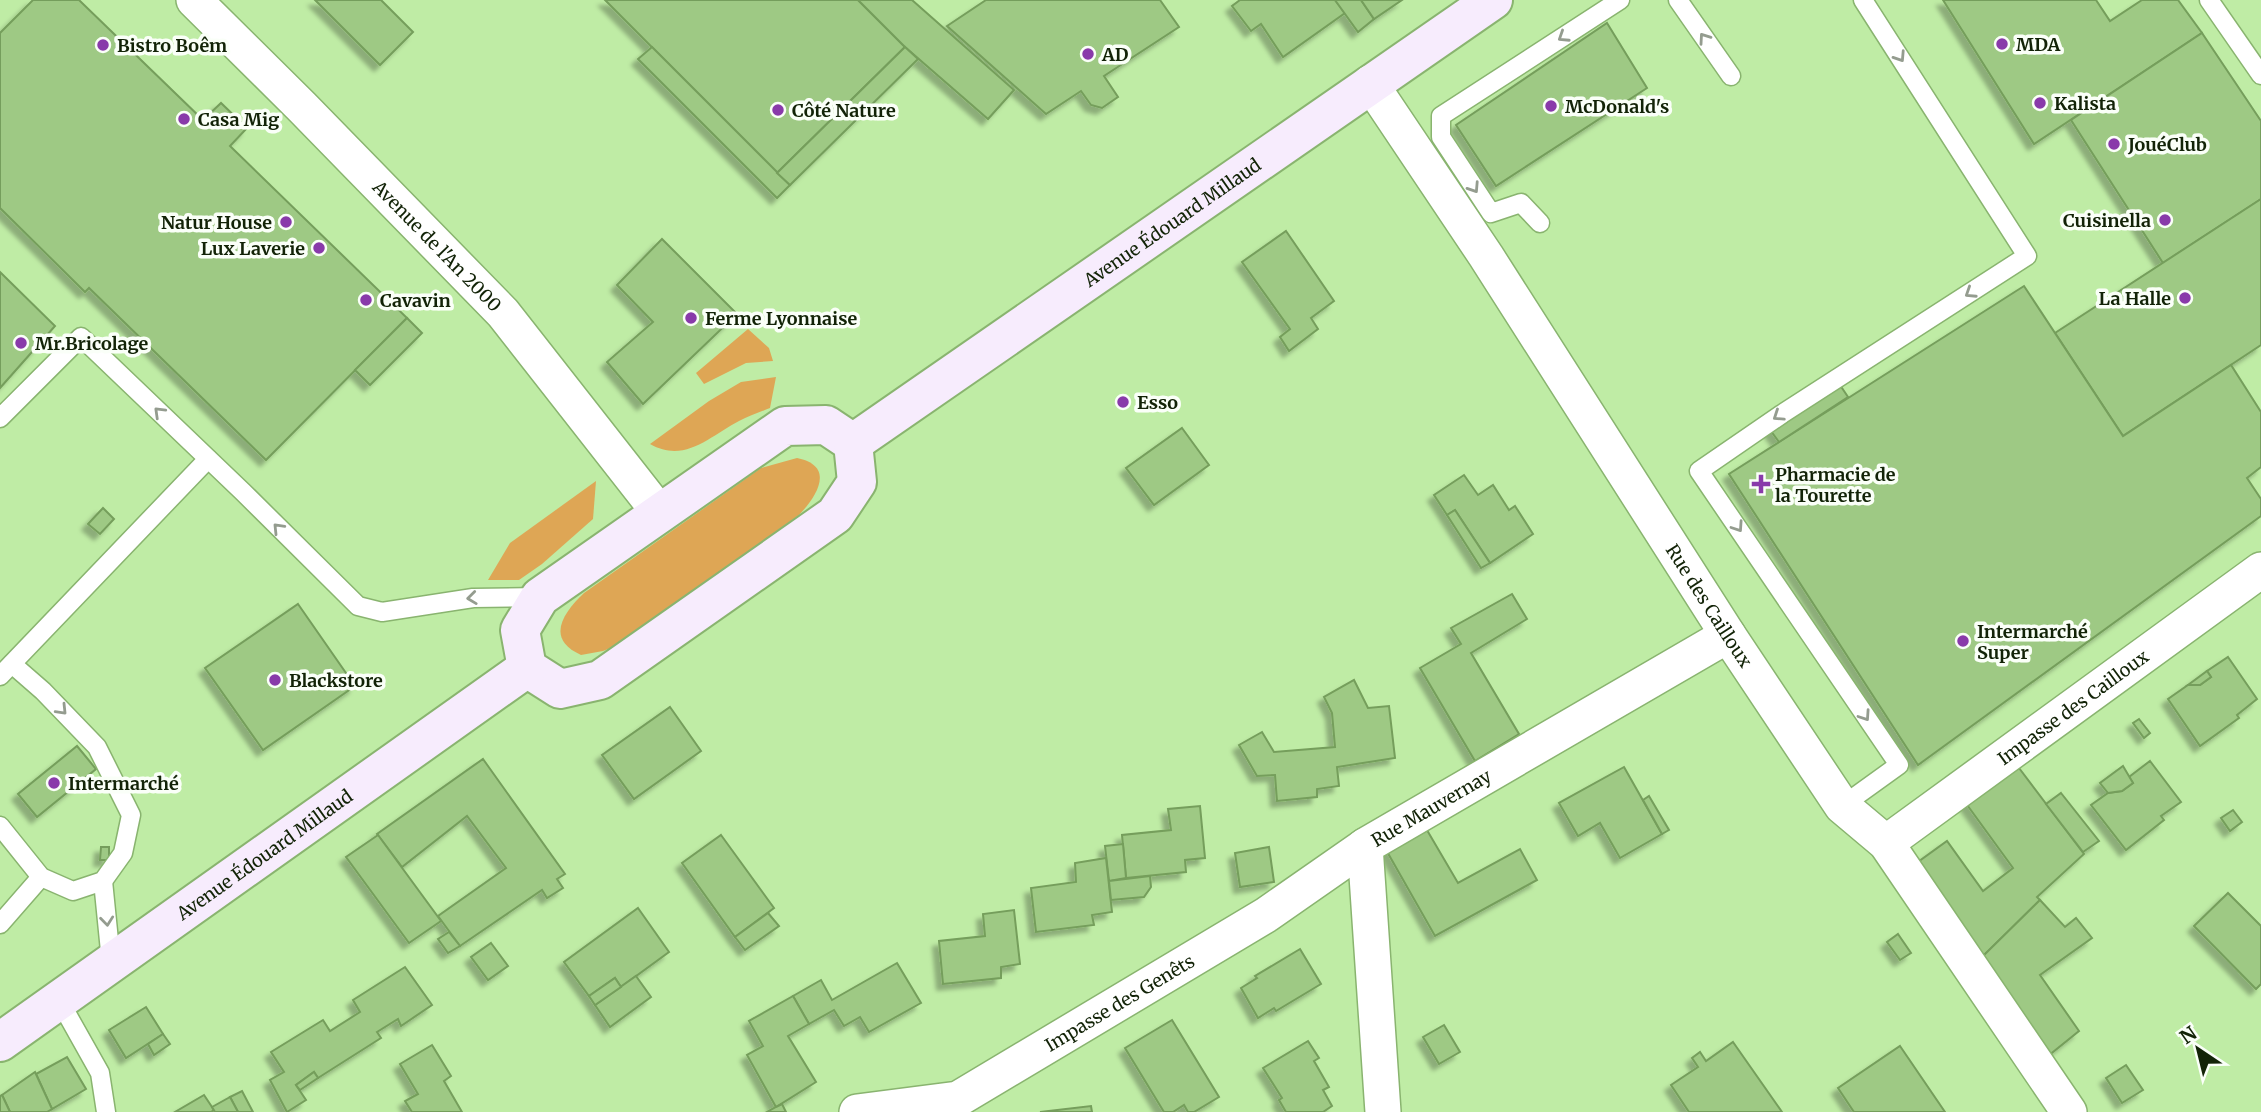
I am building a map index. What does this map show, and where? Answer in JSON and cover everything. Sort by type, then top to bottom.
[{"type":"main road","name":"Avenue Édouard Millaud","points":[[853,443],[1490,1]]},
{"type":"main road","points":[[827,425],[853,443],[858,482],[835,516],[600,680],[560,689],[527,668],[520,630],[540,597],[659,512],[785,426],[827,425]]},
{"type":"main road","name":"Avenue Édouard Millaud","points":[[0,1042],[527,668]]},
{"type":"street","name":"Avenue de l'An 2000","points":[[194,0],[503,313],[659,512]]},
{"type":"street","name":"Rue des Cailloux","points":[[1370,83],[1486,256],[1728,635],[1842,806],[1886,843],[2069,1112]]},
{"type":"street","name":"Impasse des Cailloux","points":[[1886,843],[2261,570]]},
{"type":"street","name":"Rue Mauvernay","points":[[1383,1112],[1365,846],[1728,635]]},
{"type":"street","name":"Impasse des Genêts","points":[[857,1112],[958,1099],[1266,915],[1365,846]]},
{"type":"lane","points":[[1540,223],[1521,202],[1491,213],[1441,136],[1441,116],[1620,0]]},
{"type":"lane","points":[[1678,0],[1731,76]]},
{"type":"lane","points":[[1842,806],[1899,765],[1699,471],[1782,414],[2027,256],[1863,0]]},
{"type":"lane","points":[[2209,0],[2261,75]]},
{"type":"lane","points":[[0,418],[81,337],[358,607],[382,612],[473,598],[540,597]]},
{"type":"lane","points":[[0,826],[41,877],[73,891],[103,881],[123,853],[131,815],[97,747],[43,691],[6,670],[208,459]]},
{"type":"lane","points":[[0,924],[41,877]]},
{"type":"lane","points":[[103,881],[111,961]]},
{"type":"lane","points":[[59,1000],[100,1073],[106,1112]]},
{"type":"shaded area","points":[[748,329],[769,348],[773,361],[746,363],[704,384],[696,373]]},
{"type":"shaded area","points":[[776,377],[770,408],[739,421],[697,446],[675,451],[650,444],[709,401],[741,382]]},
{"type":"shaded area","points":[[797,458],[809,462],[820,475],[817,491],[799,515],[618,645],[581,655],[563,641],[561,625],[564,617],[584,593],[761,468]]},
{"type":"shaded area","points":[[596,481],[593,519],[542,564],[519,580],[488,580],[510,543]]},
{"type":"building","points":[[33,0],[79,0],[203,120],[221,103],[247,128],[230,146],[407,318],[266,460],[89,288],[85,292],[0,208],[0,33]]},
{"type":"building","points":[[315,0],[381,0],[413,32],[380,65]]},
{"type":"building","name":"Côté Nature","points":[[605,0],[858,0],[905,47],[777,173]]},
{"type":"building","points":[[858,0],[912,0],[1014,90],[988,119],[905,47]]},
{"type":"building","points":[[986,0],[1160,0],[1179,27],[1104,76],[1118,97],[1102,108],[1091,105],[1081,91],[1046,114],[947,26]]},
{"type":"building","points":[[1240,0],[1335,0],[1345,13],[1283,57],[1261,24],[1251,31],[1232,6]]},
{"type":"building","points":[[1335,0],[1361,0],[1374,19],[1358,32]]},
{"type":"building","points":[[1361,0],[1402,0],[1374,19]]},
{"type":"building","points":[[1943,0],[2096,0],[2110,21],[2142,0],[2178,0],[2202,33],[2034,144]]},
{"type":"building","name":"McDonald's","points":[[1607,23],[1647,88],[1496,186],[1456,125]]},
{"type":"building","points":[[2202,33],[2261,121],[2261,199],[2163,263],[2071,120]]},
{"type":"building","points":[[652,47],[790,185],[777,198],[638,59]]},
{"type":"building","name":"Côté Nature","points":[[905,47],[918,59],[790,185],[777,173]]},
{"type":"building","name":"La Halle","points":[[2261,199],[2261,345],[2123,436],[2055,333]]},
{"type":"building","points":[[1286,231],[1334,301],[1311,318],[1318,329],[1289,351],[1280,337],[1290,329],[1242,262]]},
{"type":"building","name":"Ferme Lyonnaise","points":[[662,239],[737,314],[643,404],[607,362],[653,322],[617,285]]},
{"type":"building","name":"Mr.Bricolage","points":[[0,272],[55,326],[0,388]]},
{"type":"building","name":"Intermarché Super","points":[[2024,286],[2123,436],[2231,365],[2261,412],[2261,467],[2247,478],[2261,499],[2261,516],[1918,765],[1729,474]]},
{"type":"building","points":[[407,318],[422,333],[370,385],[355,370]]},
{"type":"building","points":[[1838,382],[1848,397],[1779,442],[1768,427]]},
{"type":"building","points":[[1182,428],[1209,465],[1154,505],[1126,468]]},
{"type":"building","points":[[1464,475],[1478,495],[1493,485],[1509,510],[1515,506],[1533,534],[1490,563],[1455,510],[1447,515],[1434,495]]},
{"type":"building","points":[[103,508],[114,519],[100,534],[88,524]]},
{"type":"building","points":[[1455,510],[1490,563],[1481,568],[1447,515]]},
{"type":"building","points":[[1512,594],[1527,619],[1471,653],[1519,734],[1475,761],[1420,668],[1461,644],[1451,628]]},
{"type":"building","points":[[298,604],[355,686],[263,750],[205,668]]},
{"type":"building","points":[[2228,657],[2257,699],[2237,715],[2239,718],[2200,746],[2168,699],[2188,685],[2200,685],[2211,677],[2207,671]]},
{"type":"building","points":[[2207,671],[2211,677],[2200,685],[2188,685]]},
{"type":"building","points":[[1354,680],[1368,708],[1389,706],[1395,758],[1337,767],[1339,786],[1317,789],[1317,797],[1277,801],[1275,775],[1257,776],[1239,745],[1262,732],[1274,752],[1335,747],[1332,713],[1324,697]]},
{"type":"building","points":[[670,707],[701,751],[634,799],[602,755]]},
{"type":"building","points":[[2139,719],[2150,733],[2144,738],[2133,723]]},
{"type":"building","points":[[77,746],[96,769],[37,817],[18,794]]},
{"type":"building","points":[[483,759],[565,874],[557,879],[563,888],[547,898],[542,890],[460,946],[438,916],[506,868],[467,816],[402,867],[377,834]]},
{"type":"building","points":[[2150,761],[2181,802],[2161,816],[2164,820],[2126,850],[2091,805],[2108,793],[2122,791],[2133,783],[2129,777]]},
{"type":"building","points":[[2016,764],[2084,854],[2037,897],[2040,900],[1979,960],[1911,867],[1947,841],[1983,891],[2013,868],[1965,802]]},
{"type":"building","points":[[2123,766],[2133,783],[2122,791],[2108,793],[2100,783]]},
{"type":"building","points":[[1624,767],[1662,834],[1620,858],[1600,823],[1578,836],[1559,803]]},
{"type":"building","points":[[2061,793],[2099,841],[2083,852],[2046,804]]},
{"type":"building","points":[[1649,796],[1669,830],[1662,834],[1643,800]]},
{"type":"building","points":[[1200,806],[1205,858],[1185,860],[1186,872],[1126,878],[1122,835],[1171,830],[1168,809]]},
{"type":"building","points":[[2233,810],[2242,822],[2230,831],[2221,818]]},
{"type":"building","points":[[1424,825],[1458,883],[1520,849],[1537,880],[1435,936],[1385,848]]},
{"type":"building","points":[[378,835],[441,921],[409,943],[346,857]]},
{"type":"building","points":[[721,835],[774,908],[735,937],[682,863]]},
{"type":"building","points":[[1123,844],[1126,878],[1109,881],[1105,846]]},
{"type":"building","points":[[101,847],[109,847],[109,860],[100,860]]},
{"type":"building","points":[[1269,847],[1274,882],[1240,887],[1235,853]]},
{"type":"building","points":[[1106,858],[1112,912],[1092,915],[1094,925],[1036,932],[1031,888],[1076,882],[1075,863]]},
{"type":"building","points":[[1150,876],[1151,887],[1144,897],[1111,900],[1109,881]]},
{"type":"building","points":[[2228,893],[2261,926],[2261,984],[2256,989],[2194,926]]},
{"type":"building","points":[[2040,900],[2065,927],[2076,918],[2092,938],[2040,975],[2079,1031],[2048,1056],[1979,960]]},
{"type":"building","points":[[638,908],[669,952],[621,987],[615,978],[589,996],[564,962]]},
{"type":"building","points":[[1014,910],[1020,964],[1001,967],[1001,978],[943,984],[939,941],[985,936],[983,914]]},
{"type":"building","points":[[768,913],[779,926],[745,950],[735,937]]},
{"type":"building","points":[[449,932],[460,946],[448,953],[438,939]]},
{"type":"building","points":[[1898,934],[1911,953],[1900,960],[1887,942]]},
{"type":"building","points":[[491,943],[508,966],[488,980],[471,957]]},
{"type":"building","points":[[1300,949],[1321,984],[1276,1011],[1274,1008],[1258,1018],[1241,988],[1257,978],[1255,976]]},
{"type":"building","points":[[897,963],[921,1003],[869,1032],[860,1017],[844,1026],[834,1010],[809,1024],[793,996],[821,980],[832,1000]]},
{"type":"building","points":[[405,967],[432,1005],[401,1026],[398,1019],[377,1032],[381,1038],[318,1078],[314,1072],[296,1085],[306,1100],[287,1112],[270,1080],[284,1072],[271,1052],[323,1020],[330,1031],[360,1012],[353,1000]]},
{"type":"building","points":[[636,976],[651,997],[610,1027],[595,1005]]},
{"type":"building","points":[[615,978],[621,987],[595,1005],[589,996]]},
{"type":"building","points":[[793,996],[809,1024],[788,1036],[816,1082],[776,1107],[747,1055],[763,1046],[749,1021]]},
{"type":"building","points":[[146,1007],[163,1034],[126,1058],[109,1030]]},
{"type":"building","points":[[1172,1020],[1219,1097],[1194,1112],[1188,1112],[1184,1105],[1173,1112],[1164,1112],[1125,1048]]},
{"type":"building","points":[[1444,1025],[1460,1052],[1439,1064],[1423,1037]]},
{"type":"building","points":[[163,1034],[170,1044],[154,1055],[148,1044]]},
{"type":"building","points":[[1308,1041],[1319,1058],[1314,1061],[1329,1087],[1323,1090],[1332,1106],[1323,1112],[1286,1112],[1279,1100],[1282,1098],[1263,1068]]},
{"type":"building","points":[[1733,1042],[1782,1112],[1689,1112],[1671,1085],[1698,1067],[1692,1058],[1700,1052],[1706,1061]]},
{"type":"building","points":[[432,1045],[451,1076],[444,1081],[462,1112],[412,1112],[405,1101],[418,1094],[400,1064]]},
{"type":"building","points":[[1900,1046],[1945,1112],[1854,1112],[1838,1088]]},
{"type":"building","points":[[67,1057],[86,1089],[52,1109],[36,1074]]},
{"type":"building","points":[[2126,1065],[2143,1090],[2122,1103],[2106,1078]]},
{"type":"building","points":[[35,1072],[52,1109],[47,1112],[10,1112],[2,1095]]},
{"type":"building","points":[[314,1072],[318,1078],[300,1090],[296,1085]]},
{"type":"building","points":[[242,1091],[253,1112],[238,1112],[230,1097]]},
{"type":"building","points":[[2,1095],[10,1112],[0,1112]]},
{"type":"building","points":[[204,1095],[214,1110],[211,1112],[175,1112]]},
{"type":"building","points":[[230,1097],[238,1112],[215,1112],[212,1107]]},
{"type":"building","points":[[782,1104],[786,1112],[767,1112],[776,1107]]},
{"type":"building","points":[[1091,1106],[1092,1112],[1040,1112]]},
{"type":"place","name":"MDA","points":[[2002,44]]},
{"type":"place","name":"Bistro Boêm","points":[[103,45]]},
{"type":"place","name":"AD","points":[[1088,54]]},
{"type":"place","name":"Kalista","points":[[2040,103]]},
{"type":"place","name":"McDonald's","points":[[1551,106]]},
{"type":"place","name":"Côté Nature","points":[[778,110]]},
{"type":"place","name":"Casa Mig","points":[[184,119]]},
{"type":"place","name":"JouéClub","points":[[2114,144]]},
{"type":"place","name":"Cuisinella","points":[[2165,220]]},
{"type":"place","name":"Natur House","points":[[286,222]]},
{"type":"place","name":"Lux Laverie","points":[[319,248]]},
{"type":"place","name":"La Halle","points":[[2185,298]]},
{"type":"place","name":"Cavavin","points":[[366,300]]},
{"type":"place","name":"Ferme Lyonnaise","points":[[691,318]]},
{"type":"place","name":"Mr.Bricolage","points":[[21,343]]},
{"type":"place","name":"Esso","points":[[1123,402]]},
{"type":"place","name":"Pharmacie de la Tourette","points":[[1761,484]]},
{"type":"place","name":"Intermarché Super","points":[[1963,641]]},
{"type":"place","name":"Blackstore","points":[[275,680]]},
{"type":"place","name":"Intermarché","points":[[54,783]]}]
